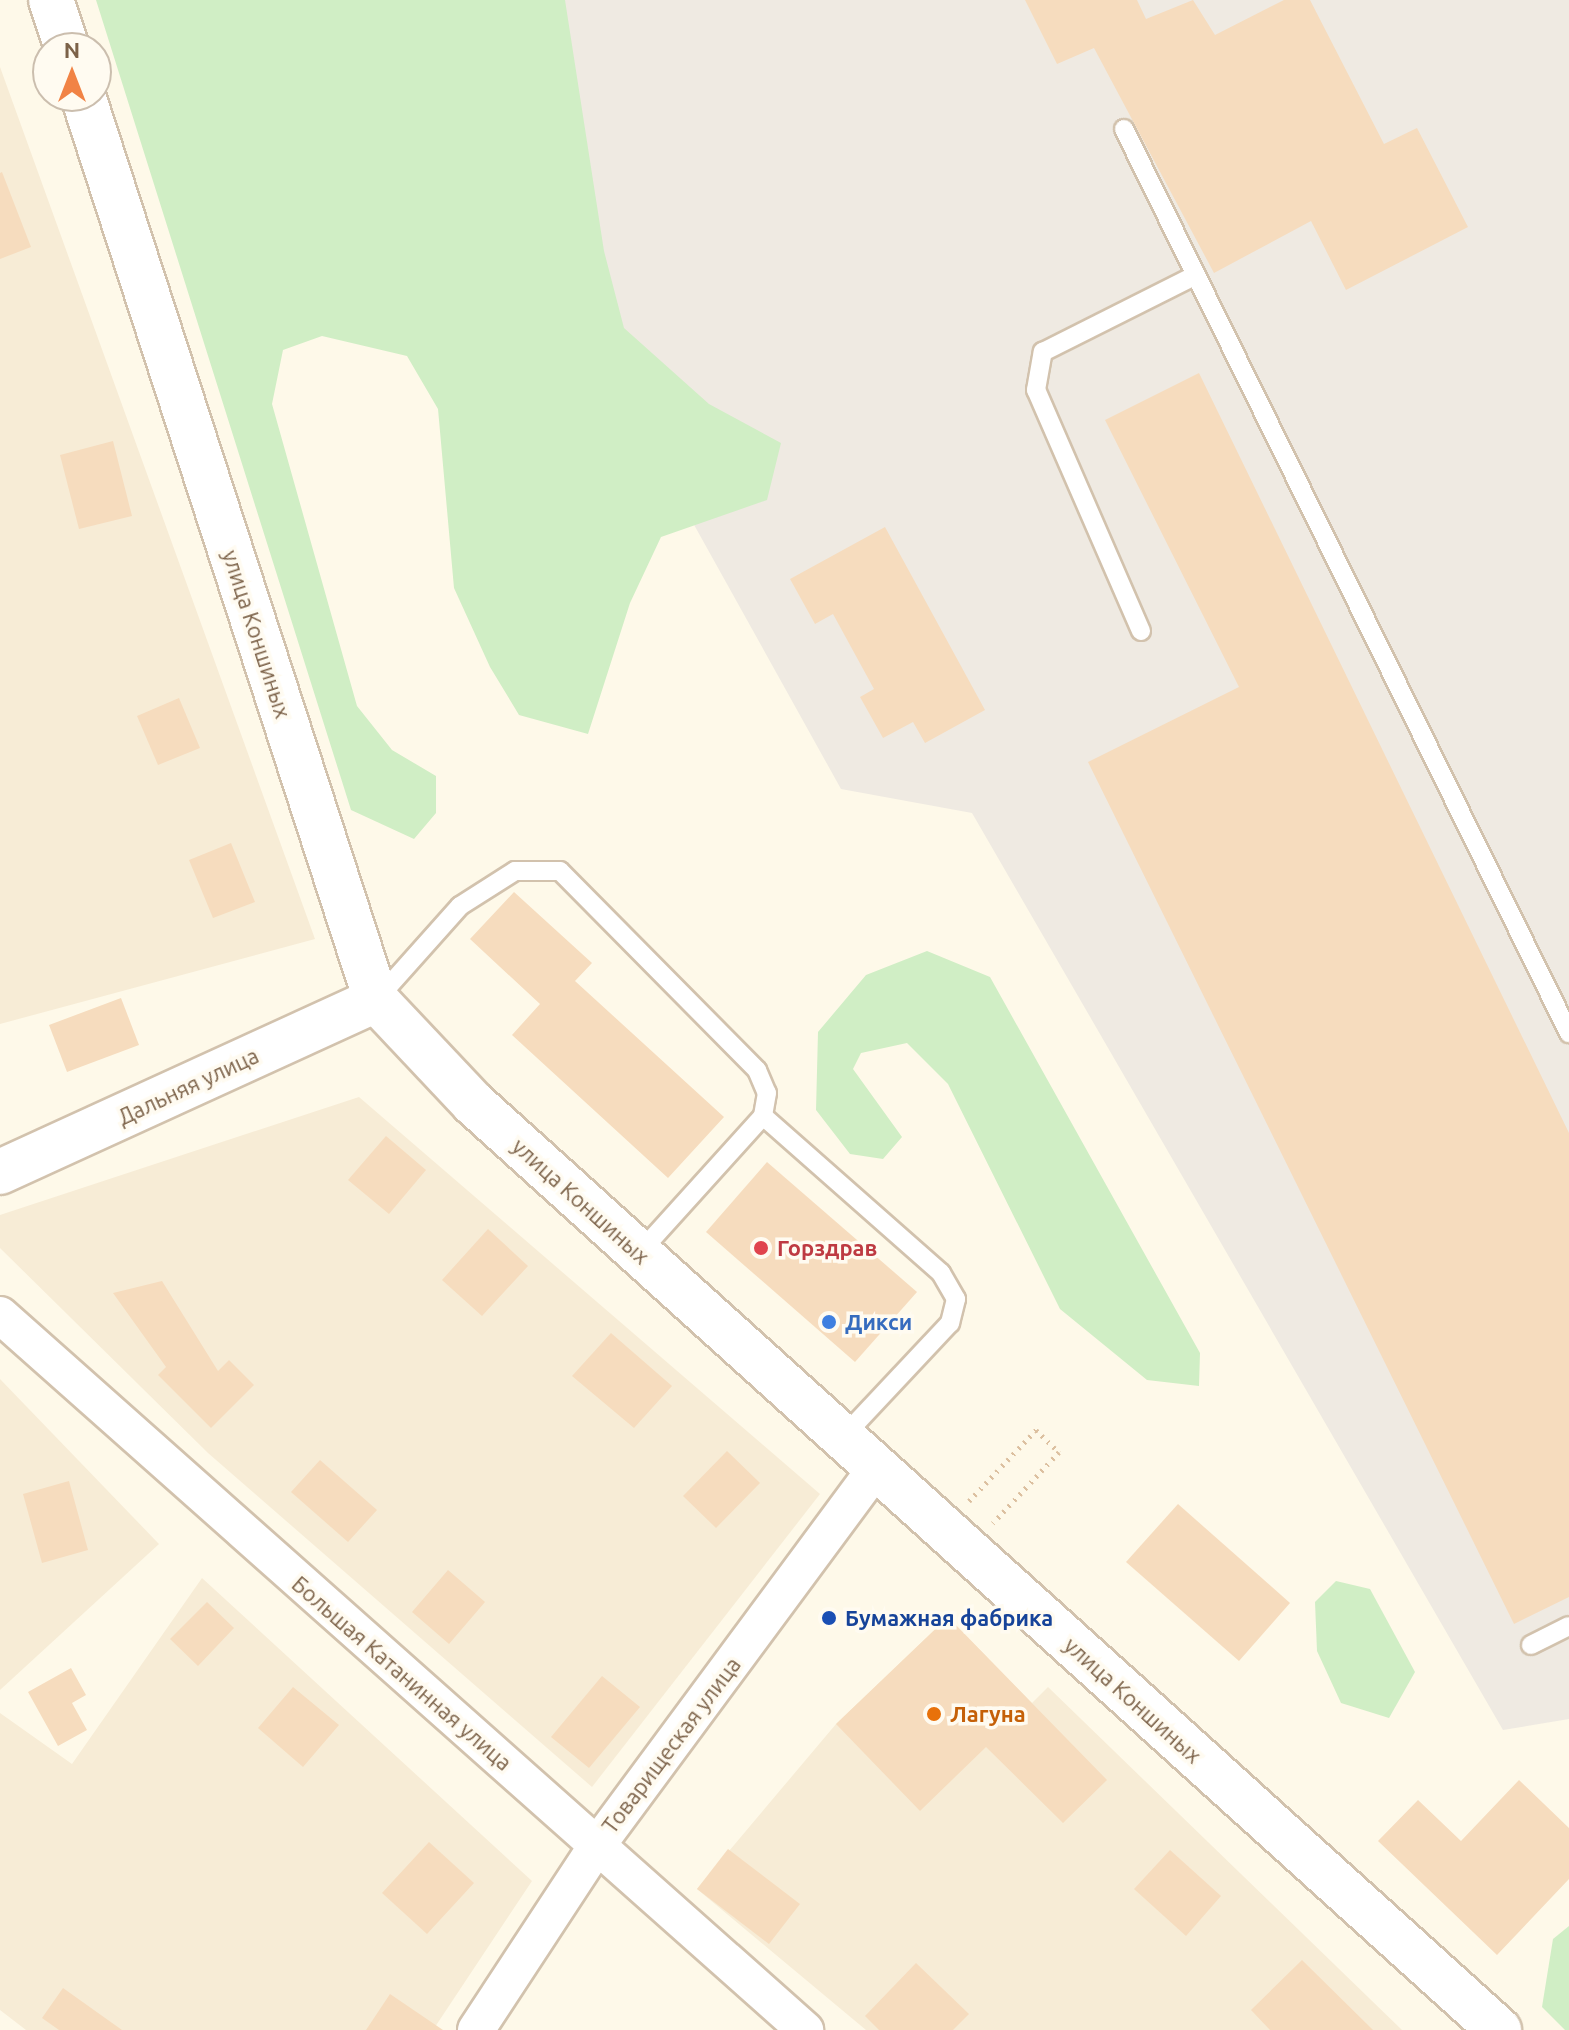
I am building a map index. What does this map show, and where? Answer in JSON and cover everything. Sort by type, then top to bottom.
[{"type":"main road","points":[[51,0],[62,32]]},
{"type":"main road","name":"улица Коншиных","points":[[88,112],[376,1000],[473,1103],[1499,2030]]},
{"type":"main road","name":"Дальняя улица","points":[[0,1172],[376,1000]]},
{"type":"street","name":"Большая Катанинная улица","points":[[0,1315],[805,2030]]},
{"type":"street","name":"Товарищеская улица","points":[[476,2030],[598,1844],[876,1468]]},
{"type":"lane","points":[[1124,129],[1569,1033]]},
{"type":"lane","points":[[1141,631],[1036,390],[1043,352],[1196,275]]},
{"type":"lane","points":[[376,1000],[460,906],[515,871],[560,871],[757,1070],[767,1093],[763,1116],[639,1253]]},
{"type":"lane","points":[[763,1116],[941,1273],[956,1299],[950,1323],[842,1438]]},
{"type":"lane","points":[[1531,1645],[1569,1626]]},
{"type":"path","points":[[969,1501],[1036,1430],[1059,1452],[993,1523]]},
{"type":"shaded area","points":[[468,0],[1569,0],[1569,1719],[1503,1730],[972,813],[841,789],[421,34]]},
{"type":"shaded area","points":[[0,67],[315,939],[0,1024]]},
{"type":"shaded area","points":[[359,1097],[820,1494],[592,1787],[208,1453],[0,1248],[0,1215]]},
{"type":"shaded area","points":[[0,1379],[159,1544],[0,1690]]},
{"type":"shaded area","points":[[202,1578],[532,1881],[433,2030],[26,2030],[0,2010],[0,1713],[72,1764]]},
{"type":"shaded area","points":[[948,1617],[1032,1703],[1048,1687],[1402,2030],[866,2030],[697,1889],[836,1724]]},
{"type":"green space","points":[[96,0],[565,0],[604,251],[624,328],[709,404],[781,443],[767,500],[661,537],[630,603],[588,734],[519,715],[490,667],[454,588],[438,409],[407,356],[322,336],[283,350],[272,404],[357,706],[392,750],[436,776],[436,813],[414,839],[351,810],[112,51],[112,32],[106,32]]},
{"type":"green space","points":[[927,951],[990,977],[1200,1353],[1199,1386],[1147,1380],[1060,1309],[948,1084],[907,1043],[861,1053],[853,1069],[902,1137],[883,1159],[850,1154],[816,1110],[818,1032],[866,975]]},
{"type":"green space","points":[[1336,1581],[1370,1589],[1415,1672],[1389,1718],[1341,1703],[1317,1651],[1315,1602]]},
{"type":"green space","points":[[1569,1926],[1569,2030],[1565,2030],[1542,2007],[1553,1939]]},
{"type":"building","points":[[1025,0],[1137,0],[1146,19],[1193,0],[1215,35],[1284,0],[1310,0],[1384,144],[1417,128],[1468,227],[1346,290],[1311,221],[1214,273],[1094,48],[1057,64]]},
{"type":"building","points":[[0,173],[31,247],[0,259]]},
{"type":"building","points":[[1199,373],[1569,1133],[1569,1597],[1514,1624],[1088,762],[1239,687],[1105,420]]},
{"type":"building","points":[[113,441],[132,516],[79,529],[60,455]]},
{"type":"building","points":[[885,527],[985,710],[925,743],[913,722],[883,738],[860,697],[874,689],[833,614],[815,624],[790,579]]},
{"type":"building","points":[[179,698],[200,748],[158,765],[137,716]]},
{"type":"building","points":[[231,843],[255,902],[213,918],[189,860]]},
{"type":"building","points":[[514,892],[592,963],[575,981],[724,1117],[668,1178],[512,1035],[540,1004],[470,939]]},
{"type":"building","points":[[121,998],[139,1045],[67,1072],[49,1025]]},
{"type":"building","points":[[386,1136],[426,1170],[389,1214],[348,1180]]},
{"type":"building","points":[[767,1162],[917,1292],[855,1362],[706,1232]]},
{"type":"building","points":[[488,1229],[528,1266],[482,1316],[442,1280]]},
{"type":"building","points":[[162,1281],[218,1371],[229,1360],[254,1385],[211,1428],[158,1375],[166,1367],[113,1293]]},
{"type":"building","points":[[611,1333],[672,1386],[634,1428],[572,1376]]},
{"type":"building","points":[[727,1451],[760,1483],[716,1528],[683,1496]]},
{"type":"building","points":[[320,1460],[377,1510],[348,1542],[291,1492]]},
{"type":"building","points":[[69,1481],[88,1550],[42,1563],[23,1494]]},
{"type":"building","points":[[1178,1504],[1290,1603],[1239,1661],[1126,1562]]},
{"type":"building","points":[[448,1570],[485,1602],[449,1644],[412,1612]]},
{"type":"building","points":[[207,1602],[234,1628],[198,1666],[170,1639]]},
{"type":"building","name":"Лагуна","points":[[948,1617],[1107,1780],[1063,1823],[986,1747],[920,1811],[836,1724]]},
{"type":"building","points":[[71,1668],[86,1695],[72,1703],[87,1730],[58,1746],[28,1692]]},
{"type":"building","points":[[602,1676],[640,1707],[589,1768],[551,1737]]},
{"type":"building","points":[[293,1687],[339,1725],[303,1767],[258,1728]]},
{"type":"building","points":[[1519,1780],[1569,1828],[1569,1879],[1497,1955],[1378,1841],[1418,1800],[1461,1841]]},
{"type":"building","points":[[429,1842],[474,1883],[427,1934],[382,1893]]},
{"type":"building","points":[[728,1849],[800,1904],[769,1944],[697,1889]]},
{"type":"building","points":[[1170,1850],[1221,1896],[1186,1936],[1134,1889]]},
{"type":"building","points":[[1302,1960],[1373,2030],[1270,2030],[1251,2010]]},
{"type":"building","points":[[916,1963],[969,2014],[953,2030],[879,2030],[865,2016]]},
{"type":"building","points":[[63,1988],[122,2030],[59,2030],[42,2018]]},
{"type":"building","points":[[390,1994],[443,2030],[366,2030]]},
{"type":"place","name":"Горздрав","points":[[761,1248]]},
{"type":"place","name":"Дикси","points":[[829,1322]]},
{"type":"place","name":"Бумажная фабрика","points":[[829,1618]]},
{"type":"place","name":"Лагуна","points":[[934,1714]]}]
